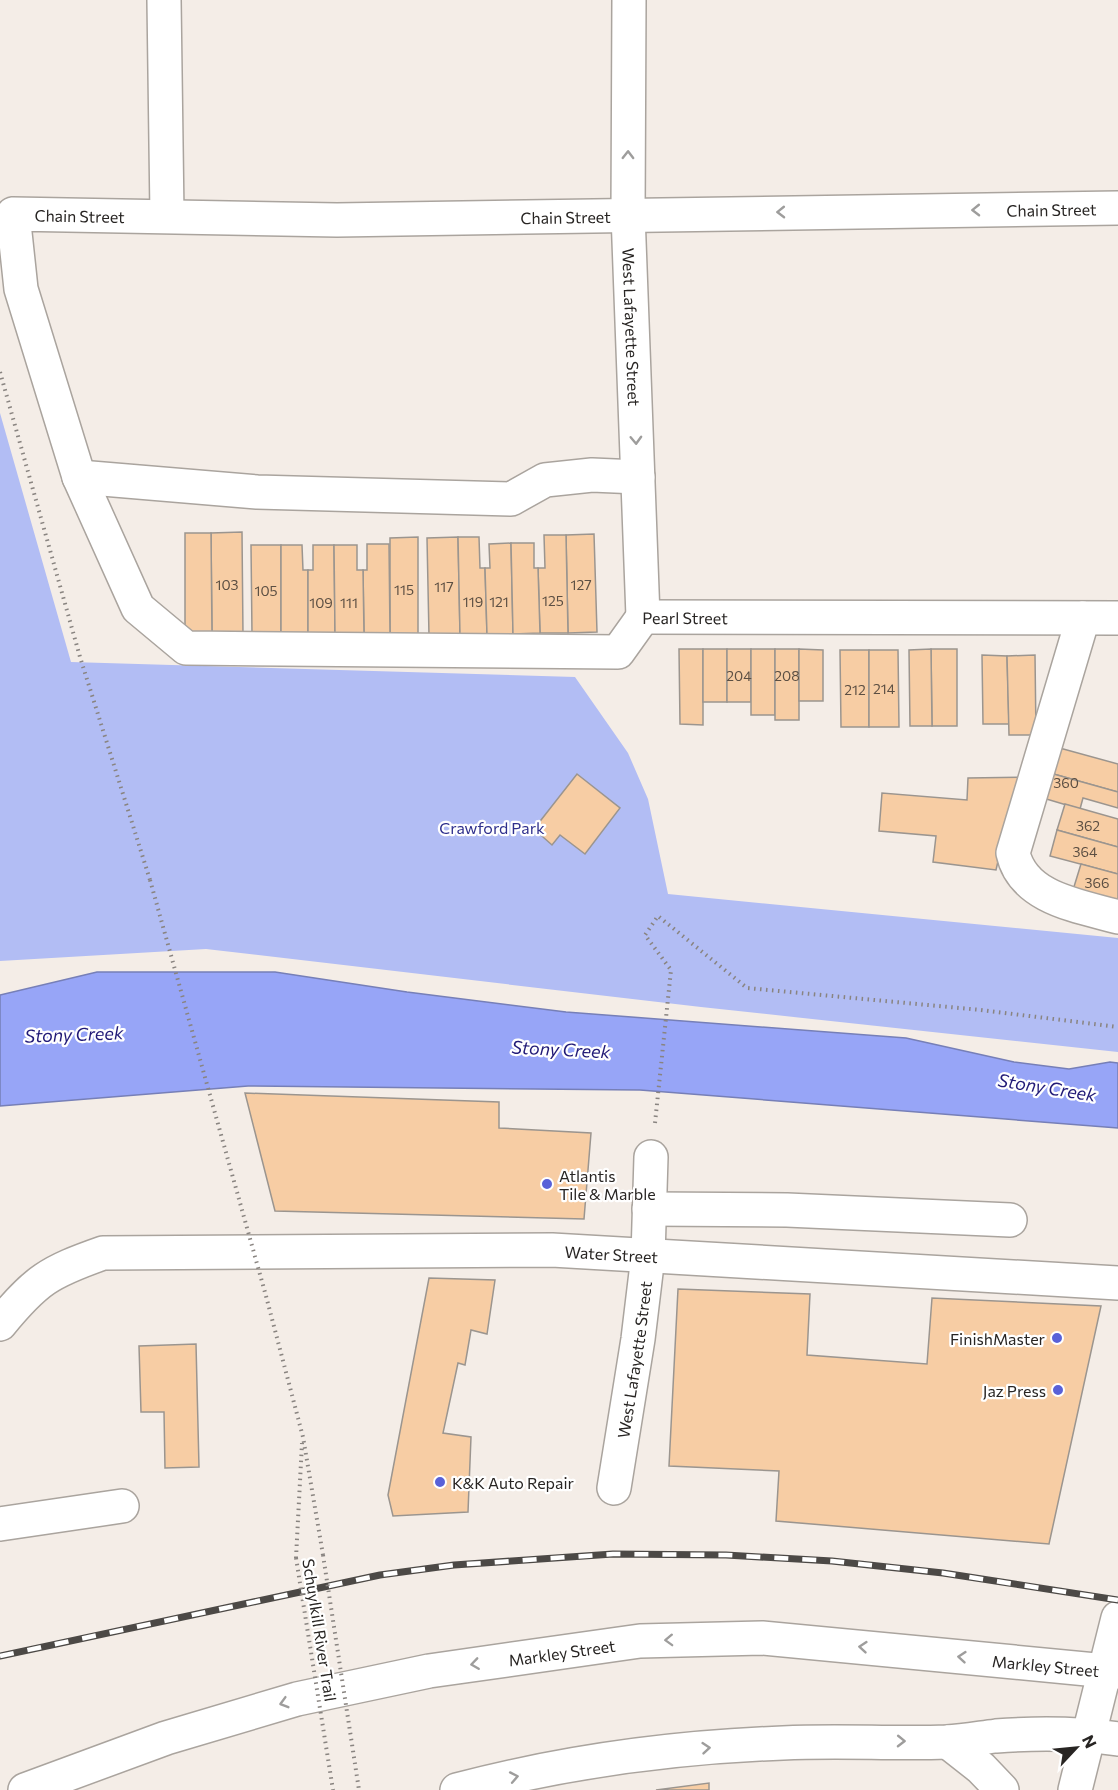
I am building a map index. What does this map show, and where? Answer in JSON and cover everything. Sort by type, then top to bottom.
[{"type":"main road","points":[[164,0],[167,215]]},
{"type":"main road","name":"West Lafayette Street","points":[[629,0],[628,214],[643,616]]},
{"type":"main road","name":"Chain Street","points":[[79,477],[21,290],[13,214],[167,215],[338,220],[1118,208]]},
{"type":"main road","points":[[79,477],[257,492],[511,499],[545,480],[592,475],[638,477]]},
{"type":"main road","name":"Pearl Street","points":[[79,477],[138,608],[186,648],[618,652],[643,616],[1118,618]]},
{"type":"main road","points":[[1083,618],[1013,853],[1016,864],[1024,877],[1039,890],[1057,899],[1118,917]]},
{"type":"main road","name":"West Lafayette Street","points":[[614,1488],[638,1340],[648,1256],[651,1157]]},
{"type":"main road","points":[[649,1209],[787,1210],[1010,1220]]},
{"type":"main road","name":"Water Street","points":[[0,1324],[29,1289],[61,1268],[103,1253],[552,1250],[1118,1283]]},
{"type":"main road","points":[[0,1524],[122,1506]]},
{"type":"main road","points":[[1075,1790],[1103,1737],[1118,1618]]},
{"type":"main road","name":"Markley Street","points":[[25,1790],[166,1738],[297,1699],[429,1671],[639,1641],[762,1638],[1111,1671]]},
{"type":"main road","points":[[457,1790],[616,1758],[703,1748],[794,1742],[948,1742],[998,1736],[1103,1737]]},
{"type":"main road","points":[[948,1742],[981,1768],[1002,1790]]},
{"type":"path","points":[[0,372],[80,657],[150,880],[303,1437],[359,1790]]},
{"type":"path","points":[[658,1101],[671,970],[645,935],[658,916],[747,988],[981,1010],[1118,1027]]},
{"type":"path","name":"Schuylkill River Trail","points":[[303,1437],[296,1558],[333,1790]]},
{"type":"green space","name":"Crawford Park","points":[[0,413],[71,662],[575,677],[628,753],[648,799],[668,894],[1118,938],[1118,1052],[701,1007],[206,949],[0,961]]},
{"type":"water","name":"Stony Creek","points":[[97,972],[275,972],[407,992],[566,1012],[906,1038],[1014,1062],[1069,1069],[1110,1062],[1118,1063],[1118,1128],[640,1090],[248,1086],[0,1106],[0,995]]},
{"type":"building","points":[[242,532],[243,635],[212,635],[211,533]]},
{"type":"building","points":[[185,533],[211,533],[212,635],[185,635]]},
{"type":"building","points":[[594,534],[597,632],[568,633],[566,535]]},
{"type":"building","points":[[544,535],[566,535],[568,633],[540,633],[538,568],[545,568]]},
{"type":"building","points":[[418,537],[418,634],[390,634],[390,538]]},
{"type":"building","points":[[458,537],[460,635],[429,636],[427,538]]},
{"type":"building","points":[[458,537],[479,537],[480,568],[485,568],[487,635],[460,635]]},
{"type":"building","points":[[511,543],[513,634],[487,635],[485,568],[490,568],[489,544]]},
{"type":"building","points":[[511,543],[534,543],[534,568],[538,568],[540,633],[513,634]]},
{"type":"building","points":[[367,544],[389,544],[390,634],[364,634],[363,570],[367,570]]},
{"type":"building","points":[[251,545],[281,545],[281,634],[252,635]]},
{"type":"building","points":[[281,545],[302,545],[303,570],[308,570],[308,634],[281,634]]},
{"type":"building","points":[[313,545],[334,545],[335,634],[308,634],[308,570],[313,570]]},
{"type":"building","points":[[334,545],[357,545],[357,570],[363,570],[364,634],[335,634]]},
{"type":"building","points":[[679,649],[703,649],[703,725],[680,724]]},
{"type":"building","points":[[703,649],[727,649],[727,702],[703,702]]},
{"type":"building","points":[[727,649],[751,649],[751,702],[727,702]]},
{"type":"building","points":[[751,649],[775,649],[775,715],[751,715]]},
{"type":"building","points":[[775,649],[799,649],[799,720],[775,720]]},
{"type":"building","points":[[799,649],[823,650],[823,701],[799,701]]},
{"type":"building","points":[[931,649],[957,649],[957,726],[932,726]]},
{"type":"building","points":[[931,649],[932,726],[910,726],[909,650]]},
{"type":"building","points":[[840,650],[869,650],[869,727],[841,727]]},
{"type":"building","points":[[869,650],[898,650],[899,727],[869,727]]},
{"type":"building","points":[[982,655],[1007,656],[1009,724],[983,724]]},
{"type":"building","points":[[1035,655],[1036,735],[1009,735],[1007,656]]},
{"type":"building","points":[[1056,747],[1118,764],[1118,792],[1050,773]]},
{"type":"building","points":[[1050,773],[1118,792],[1118,808],[1083,798],[1080,809],[1043,798]]},
{"type":"building","points":[[577,774],[620,808],[585,854],[560,835],[552,845],[534,829]]},
{"type":"building","points":[[1027,777],[1002,844],[996,870],[933,862],[936,836],[879,831],[882,793],[967,800],[968,778]]},
{"type":"building","points":[[1065,804],[1118,819],[1118,847],[1057,830]]},
{"type":"building","points":[[1057,830],[1118,847],[1118,874],[1050,856]]},
{"type":"building","points":[[1081,864],[1118,874],[1118,902],[1073,890]]},
{"type":"building","points":[[245,1093],[499,1102],[499,1128],[591,1133],[584,1219],[275,1211]]},
{"type":"building","points":[[429,1278],[495,1280],[487,1334],[471,1330],[465,1365],[458,1363],[443,1433],[471,1437],[468,1512],[393,1516],[388,1495]]},
{"type":"building","points":[[678,1289],[810,1294],[807,1355],[927,1364],[932,1298],[1101,1306],[1049,1544],[776,1521],[779,1471],[669,1466]]},
{"type":"building","points":[[196,1344],[199,1467],[165,1468],[164,1412],[141,1412],[139,1346]]},
{"type":"building","points":[[709,1783],[709,1790],[656,1790]]},
{"type":"railway","points":[[0,1656],[380,1575],[454,1565],[613,1554],[726,1555],[832,1561],[943,1573],[1118,1600]]},
{"type":"place","name":"Atlantis Tile & Marble","points":[[547,1184]]},
{"type":"place","name":"FinishMaster","points":[[1057,1338]]},
{"type":"place","name":"Jaz Press","points":[[1058,1390]]},
{"type":"place","name":"K&K Auto Repair","points":[[440,1482]]}]
